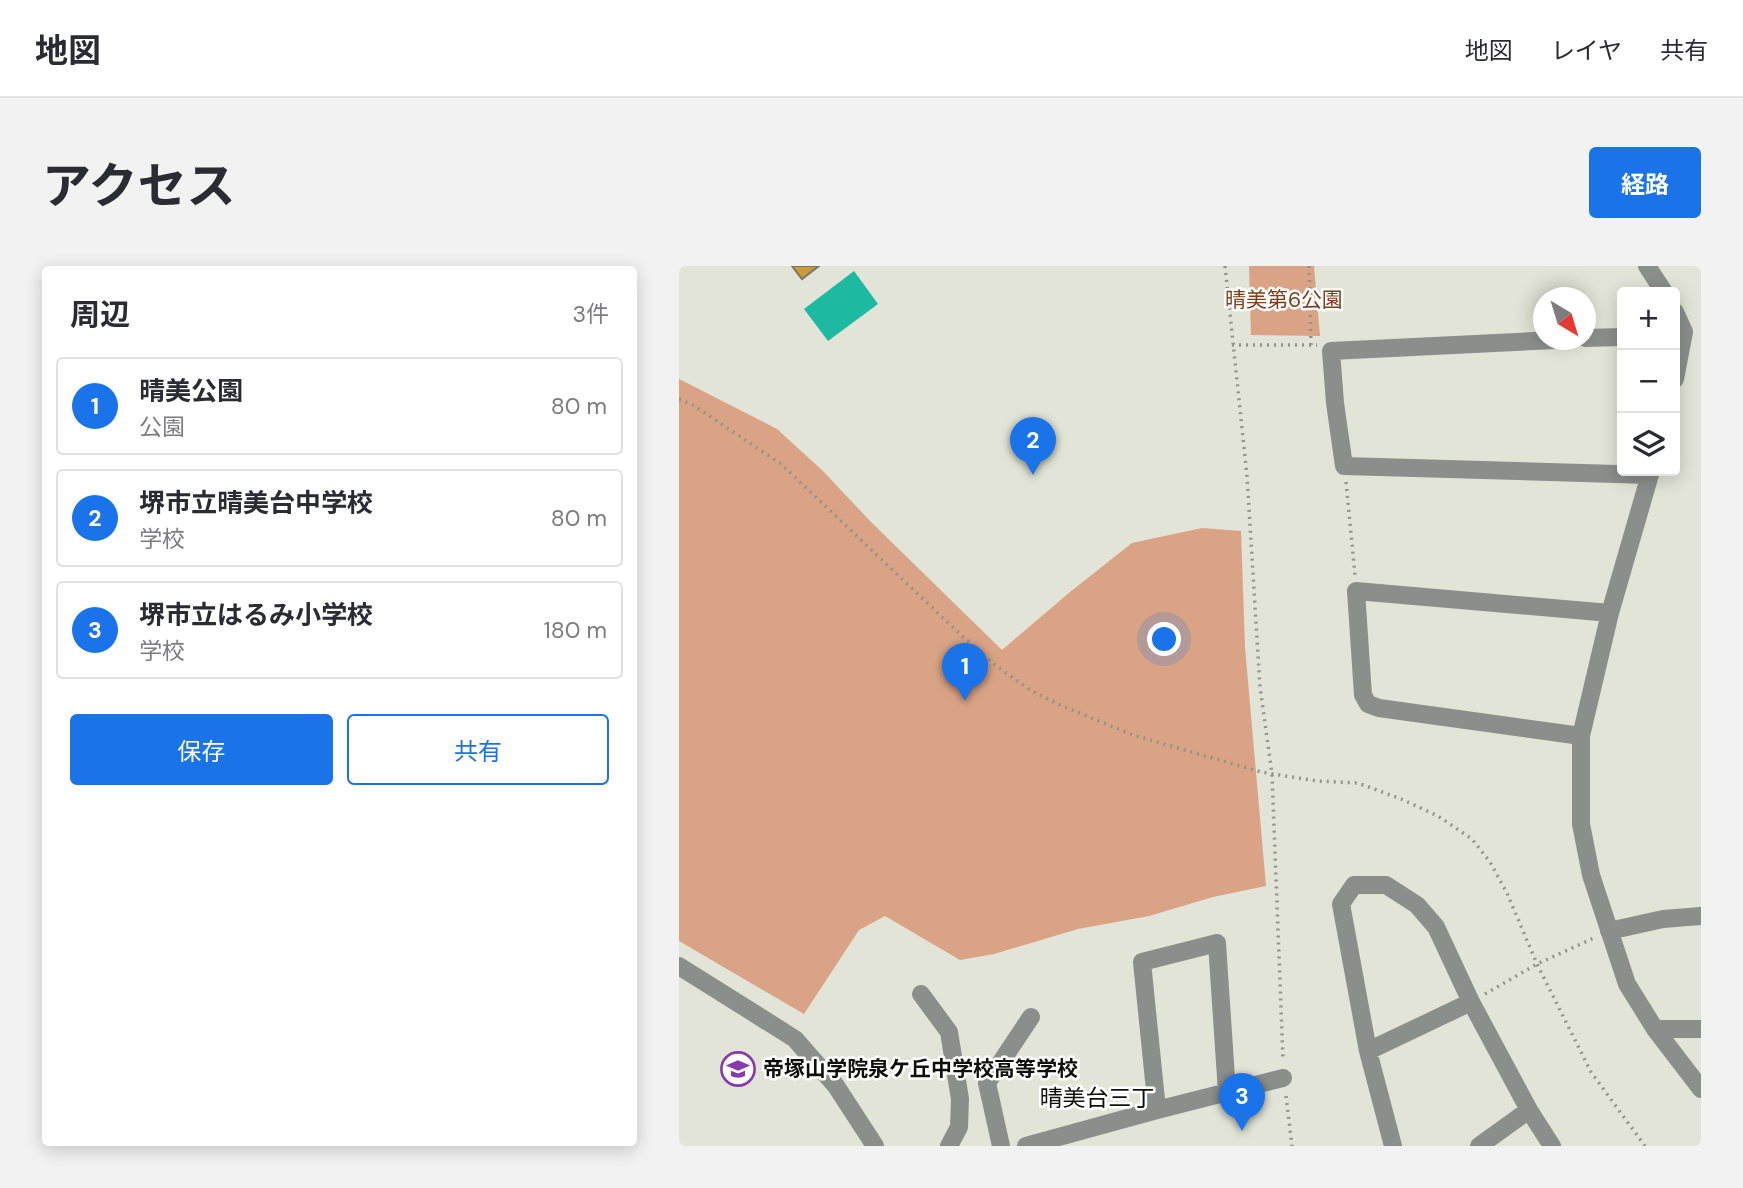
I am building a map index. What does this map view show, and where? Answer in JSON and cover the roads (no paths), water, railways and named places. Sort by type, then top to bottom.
[{"type":"street","points":[[1647,266],[1661,287]]},
{"type":"street","points":[[1680,359],[1687,330]]},
{"type":"street","points":[[1596,338],[1617,337]]},
{"type":"street","points":[[1533,341],[1331,351],[1344,466],[1617,472]]},
{"type":"street","points":[[1650,476],[1610,613],[1581,736],[1581,824],[1591,875],[1627,984],[1655,1029],[1701,1088]]},
{"type":"street","points":[[1581,736],[1379,708],[1368,704],[1363,695],[1356,592],[1610,613]]},
{"type":"street","points":[[1393,1146],[1368,1051],[1341,904],[1354,885],[1386,885],[1416,905],[1436,928],[1471,1002],[1529,1110],[1552,1146]]},
{"type":"street","points":[[1609,931],[1663,919],[1701,916]]},
{"type":"street","points":[[1157,1110],[1142,962],[1217,943],[1227,1093]]},
{"type":"street","points":[[679,966],[795,1039],[836,1086],[875,1146]]},
{"type":"street","points":[[921,994],[949,1032],[960,1099],[960,1127],[949,1146]]},
{"type":"street","points":[[1368,1051],[1471,1002]]},
{"type":"street","points":[[1001,1146],[987,1083],[1031,1017]]},
{"type":"street","points":[[1655,1029],[1701,1029]]},
{"type":"street","points":[[1026,1146],[1283,1079]]},
{"type":"street","points":[[1479,1146],[1529,1110]]},
{"type":"water","points":[[854,271],[878,304],[828,341],[804,309]]},
{"type":"place","name":"堺市立晴美台中学校","points":[[1033,475]]},
{"type":"place","name":"晴美公園","points":[[965,701]]},
{"type":"place","name":"帝塚山学院泉ケ丘中学校高等学校","points":[[738,1069]]},
{"type":"place","name":"堺市立はるみ小学校","points":[[1242,1131]]},
{"type":"district","name":"晴美台三丁","points":[[1097,1098]]},
{"type":"park label","name":"晴美第6公園","points":[[1284,300]]}]
